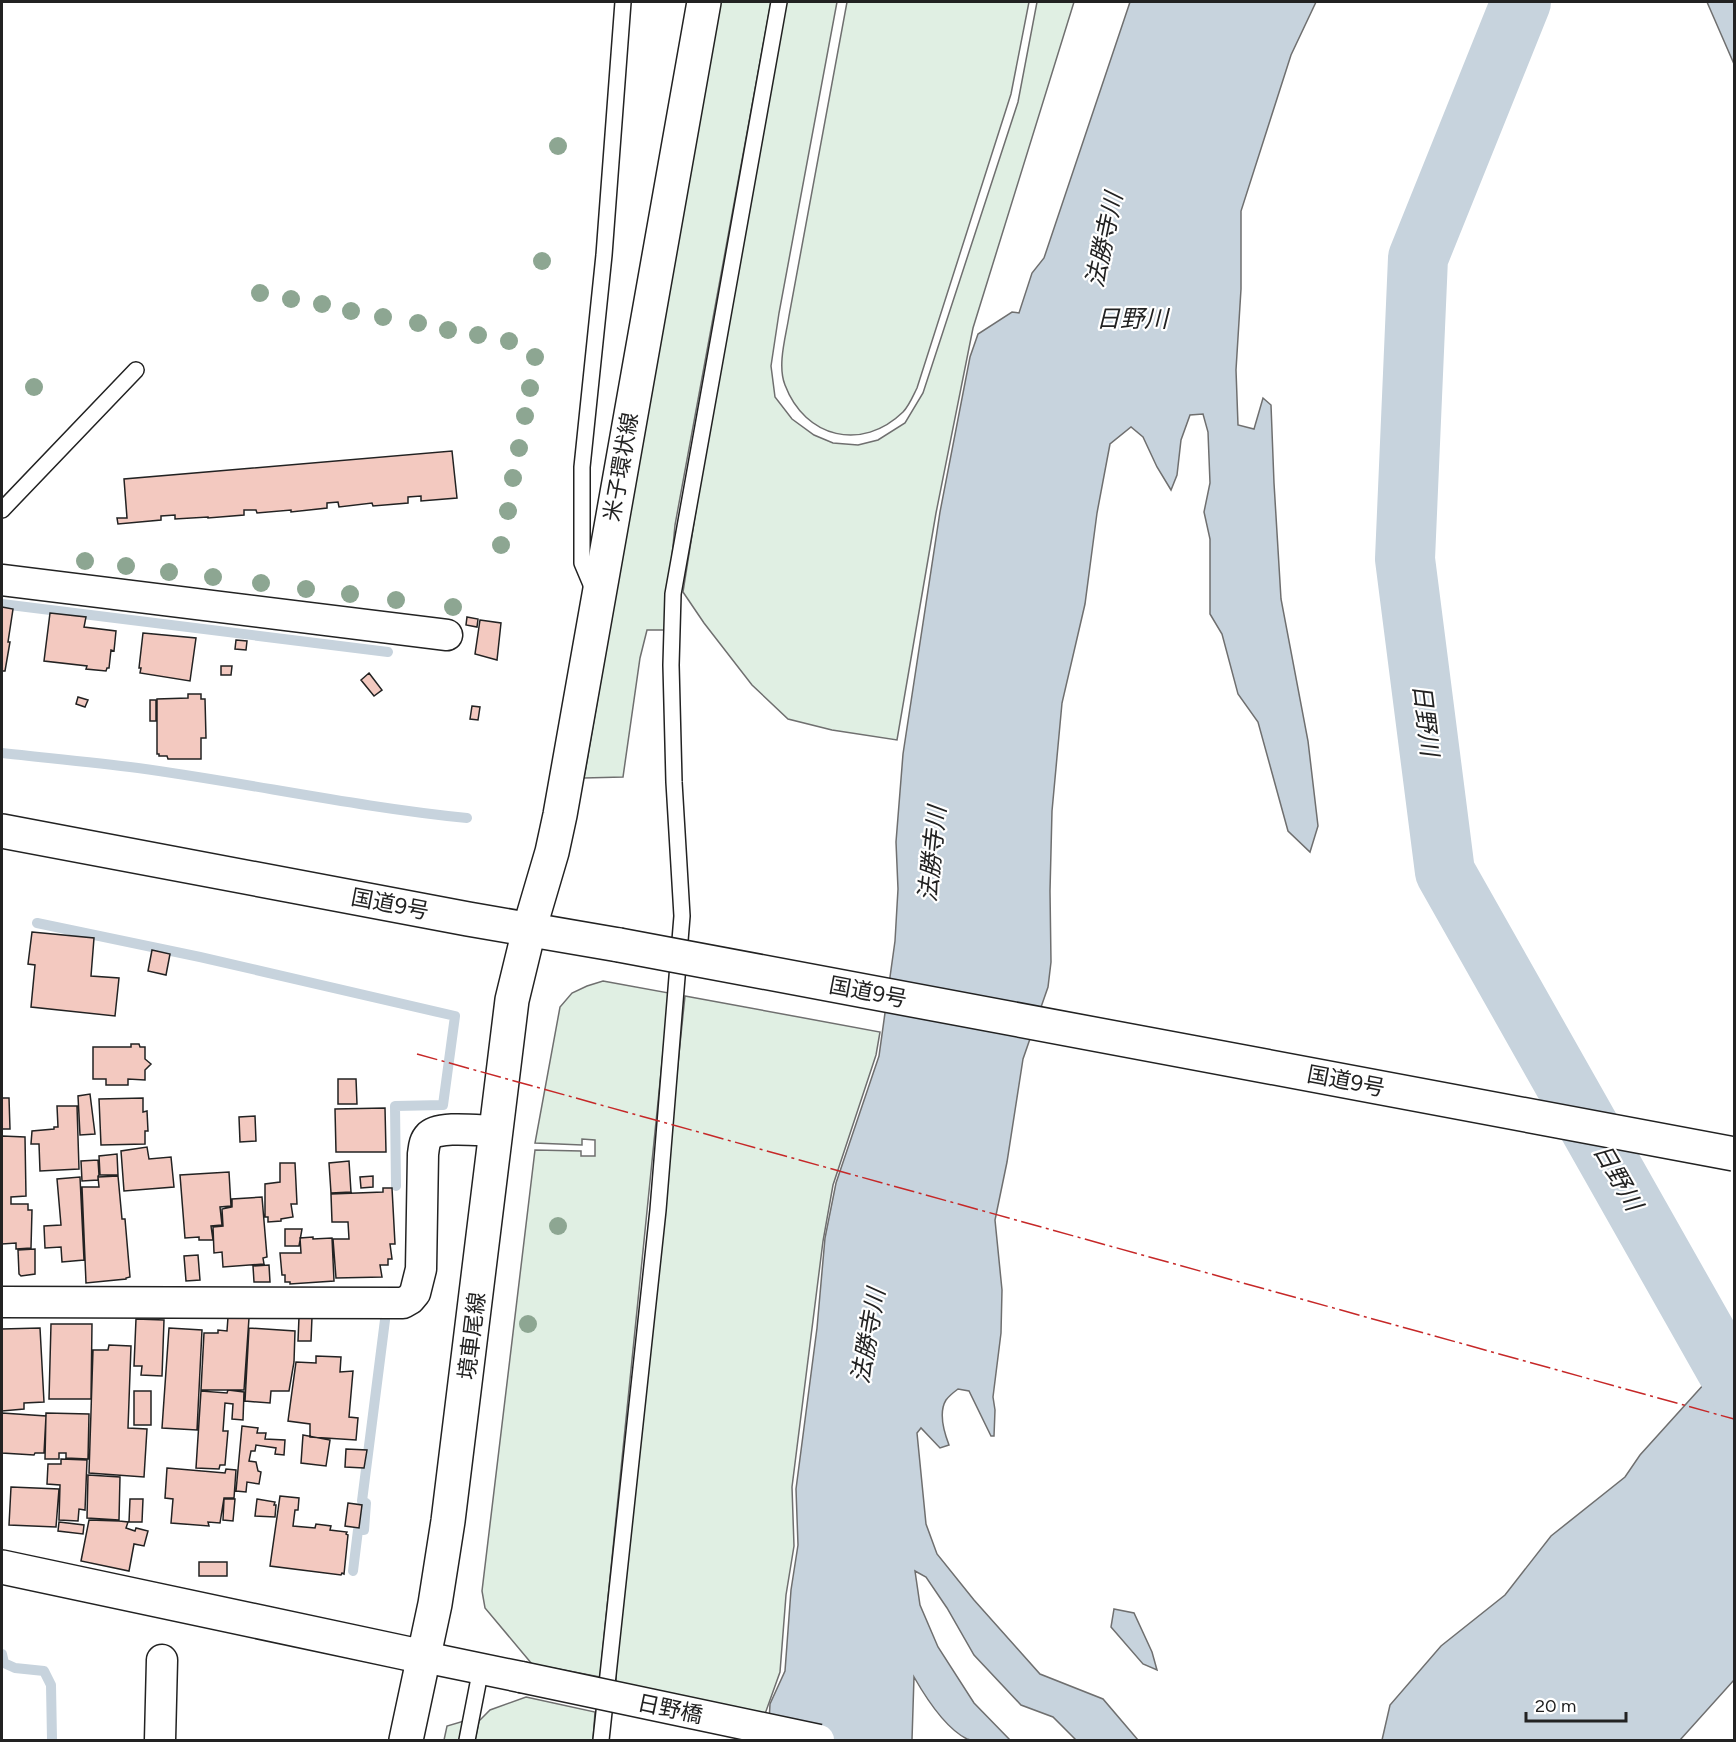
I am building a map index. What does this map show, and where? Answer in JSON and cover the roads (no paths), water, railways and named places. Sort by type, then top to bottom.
[{"type":"main road","name":"米子環状線","points":[[529,930],[554,843],[704,2]]},
{"type":"main road","name":"国道9号","points":[[2,831],[1734,1154]]},
{"type":"main road","name":"境車尾線","points":[[406,1740],[435,1604],[451,1500],[512,999],[529,930]]},
{"type":"main road","points":[[2,1567],[424,1657]]},
{"type":"street","points":[[2,580],[447,635]]},
{"type":"street","points":[[2,1302],[403,1303],[415,1293],[421,1269],[423,1154],[426,1141],[430,1134],[439,1130],[496,1131]]},
{"type":"street","name":"日野橋","points":[[424,1657],[819,1740]]},
{"type":"street","points":[[160,1740],[162,1660]]},
{"type":"lane","points":[[597,599],[582,562],[582,467],[604,255],[623,2]]},
{"type":"lane","points":[[601,1740],[658,1210],[682,916],[673,770],[670,665],[673,594],[779,2]]},
{"type":"lane","points":[[2,510],[136,370]]},
{"type":"lane","points":[[467,1740],[481,1668]]},
{"type":"water","name":"日野川","points":[[1130,2],[1316,2],[1291,55],[1241,211],[1241,289],[1236,370],[1238,425],[1254,429],[1263,398],[1271,405],[1281,599],[1308,741],[1318,826],[1310,852],[1288,831],[1258,722],[1238,694],[1222,634],[1210,614],[1210,539],[1204,512],[1210,483],[1208,432],[1203,414],[1190,415],[1181,440],[1177,475],[1171,490],[1143,437],[1131,427],[1110,444],[1097,513],[1085,604],[1062,703],[1052,811],[1051,962],[1048,987],[1023,1059],[1007,1162],[995,1220],[1002,1290],[1001,1333],[993,1397],[994,1436],[991,1436],[969,1391],[958,1389],[946,1400],[942,1411],[949,1445],[940,1448],[921,1428],[917,1433],[926,1524],[937,1554],[974,1600],[1040,1674],[1103,1699],[1138,1740],[1076,1740],[1053,1717],[1021,1705],[974,1655],[926,1577],[915,1571],[920,1605],[938,1647],[974,1703],[1010,1740],[971,1740],[959,1734],[937,1712],[914,1677],[912,1740],[768,1740],[770,1704],[785,1671],[791,1590],[798,1545],[796,1489],[817,1328],[825,1238],[836,1183],[879,1056],[895,941],[898,889],[896,842],[903,754],[940,512],[970,357],[978,334],[1012,312],[1019,313],[1032,273],[1044,258]]},
{"type":"water","points":[[1707,2],[1734,2],[1734,64]]},
{"type":"water","points":[[1734,1346],[1734,1680],[1680,1740],[1382,1740],[1390,1705],[1441,1646],[1505,1595],[1551,1536],[1625,1477],[1640,1455],[1714,1373]]},
{"type":"water","points":[[1114,1609],[1134,1613],[1152,1652],[1157,1670],[1143,1664],[1111,1627]]},
{"type":"waterway","name":"日野川","points":[[1521,2],[1418,258],[1405,559],[1445,872],[1734,1383]]},
{"type":"waterway","points":[[2,604],[388,652]]},
{"type":"waterway","points":[[2,753],[138,768],[385,808],[467,818]]},
{"type":"waterway","points":[[37,923],[200,957],[455,1016],[443,1105],[395,1106],[396,1186]]},
{"type":"waterway","points":[[353,1571],[358,1530],[364,1530],[366,1503],[362,1501],[385,1320]]},
{"type":"waterway","points":[[2,1654],[4,1663],[15,1668],[44,1671],[51,1685],[52,1740]]},
{"type":"water label","name":"法勝寺川","points":[[1104,240]]},
{"type":"water label","name":"法勝寺川","points":[[932,854]]},
{"type":"water label","name":"法勝寺川","points":[[868,1336]]}]
